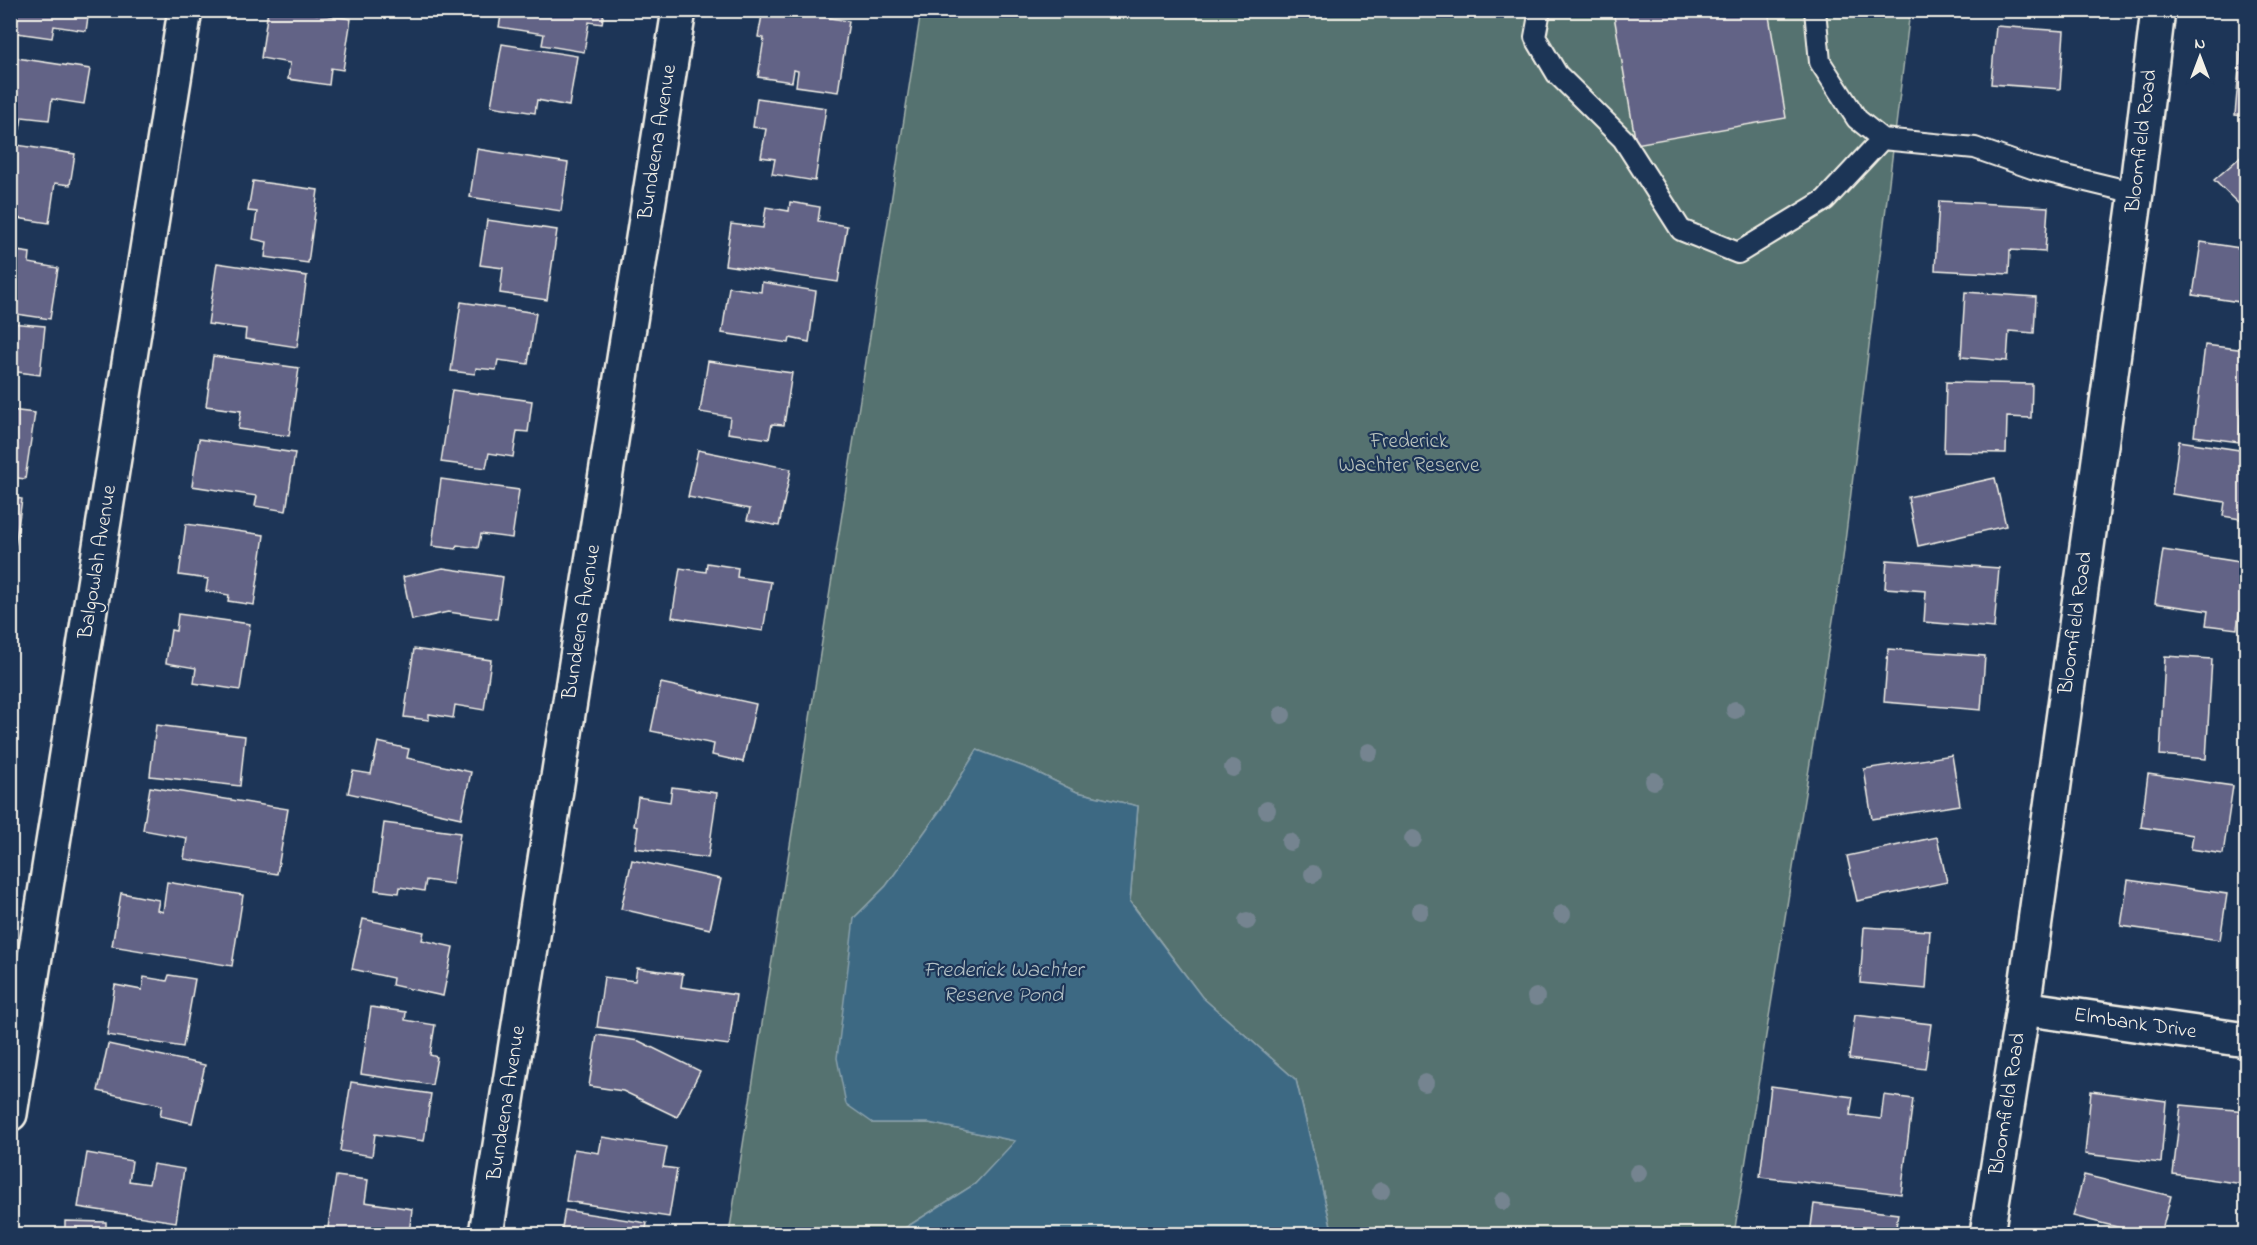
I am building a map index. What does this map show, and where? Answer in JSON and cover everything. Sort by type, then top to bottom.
[{"type":"street","name":"Balgowlah Avenue","points":[[10,1114],[19,1007],[185,10]]},
{"type":"street","name":"Bundeena Avenue","points":[[486,1234],[679,10]]},
{"type":"street","name":"Bloomfield Road","points":[[1987,1234],[2024,1008],[2136,193],[2158,10]]},
{"type":"street","name":"Elmbank Drive","points":[[2024,1008],[2247,1040]]},
{"type":"lane","points":[[1540,10],[1535,37],[1557,74],[1623,139],[1681,230],[1738,253],[1825,200],[1882,139]]},
{"type":"lane","points":[[1815,10],[1820,62],[1857,118],[1882,139],[1975,148],[2032,168],[2136,193]]},
{"type":"green space","name":"Frederick Wachter Reserve","points":[[921,11],[1910,11],[1843,558],[1734,1234],[1333,1234],[1296,1080],[1202,997],[1130,901],[1138,806],[1077,792],[1030,769],[977,750],[941,809],[886,886],[854,918],[873,1123],[929,1123],[1016,1141],[975,1184],[902,1230],[890,1234],[729,1234]]},
{"type":"water","name":"Frederick Wachter Reserve Pond","points":[[977,750],[1030,769],[1077,792],[1138,806],[1130,902],[1202,997],[1296,1080],[1333,1234],[890,1234],[902,1230],[975,1184],[1015,1141],[929,1123],[873,1123],[846,1104],[837,1058],[854,918],[886,886],[941,809]]},
{"type":"building","points":[[12,10],[89,10],[86,31],[54,26],[52,38],[10,32]]},
{"type":"building","points":[[268,10],[293,10],[351,19],[343,70],[331,68],[329,85],[288,79],[290,63],[261,58]]},
{"type":"building","points":[[502,10],[604,10],[602,24],[589,22],[584,52],[542,45],[544,34],[499,27]]},
{"type":"building","points":[[763,10],[780,10],[849,21],[838,92],[796,86],[798,71],[794,70],[792,82],[758,77],[764,38],[758,37]]},
{"type":"building","points":[[1613,10],[1768,10],[1786,118],[1636,144]]},
{"type":"building","points":[[1996,26],[2064,31],[2060,89],[1991,84]]},
{"type":"building","points":[[502,44],[577,56],[569,106],[537,100],[535,113],[491,106]]},
{"type":"building","points":[[2241,47],[2246,48],[2246,116],[2235,115]]},
{"type":"building","points":[[10,57],[90,69],[84,104],[52,99],[49,120],[22,117],[20,129],[10,127]]},
{"type":"building","points":[[757,98],[826,108],[815,181],[772,174],[775,159],[761,157],[766,129],[753,127]]},
{"type":"building","points":[[10,144],[75,154],[70,185],[55,183],[49,223],[10,217]]},
{"type":"building","points":[[477,149],[568,163],[561,211],[470,197]]},
{"type":"building","points":[[2246,154],[2246,211],[2214,180]]},
{"type":"building","points":[[253,181],[318,190],[308,263],[265,257],[267,242],[253,239],[257,212],[248,211]]},
{"type":"building","points":[[1939,201],[2048,207],[2045,252],[2010,250],[2009,274],[1935,270]]},
{"type":"building","points":[[790,202],[820,207],[818,221],[847,226],[838,282],[725,265],[731,224],[763,228],[766,207],[789,211]]},
{"type":"building","points":[[487,220],[557,230],[547,300],[500,293],[503,268],[480,265]]},
{"type":"building","points":[[2201,242],[2246,249],[2246,303],[2193,295]]},
{"type":"building","points":[[10,250],[30,253],[29,263],[58,268],[50,319],[10,313]]},
{"type":"building","points":[[217,263],[307,276],[297,347],[245,339],[246,329],[208,324]]},
{"type":"building","points":[[762,282],[816,291],[809,342],[790,338],[789,343],[722,333],[729,287],[761,292]]},
{"type":"building","points":[[1965,292],[2036,297],[2034,333],[2009,331],[2007,361],[1961,357]]},
{"type":"building","points":[[461,302],[536,313],[528,364],[498,360],[496,370],[476,368],[475,374],[451,371]]},
{"type":"building","points":[[10,323],[45,326],[40,375],[10,371]]},
{"type":"building","points":[[2205,345],[2246,350],[2239,442],[2194,436]]},
{"type":"building","points":[[213,356],[299,368],[289,436],[238,429],[241,411],[206,406]]},
{"type":"building","points":[[708,361],[792,373],[784,425],[772,424],[769,439],[728,433],[730,417],[700,412]]},
{"type":"building","points":[[1946,382],[2032,384],[2031,418],[2007,417],[2006,453],[1944,452]]},
{"type":"building","points":[[452,390],[532,401],[528,432],[517,431],[513,457],[489,453],[486,468],[441,462]]},
{"type":"building","points":[[10,410],[35,413],[25,479],[10,477]]},
{"type":"building","points":[[199,439],[295,453],[286,511],[255,506],[257,496],[192,486]]},
{"type":"building","points":[[2179,441],[2246,451],[2246,520],[2223,516],[2225,502],[2172,494]]},
{"type":"building","points":[[698,450],[791,469],[779,526],[747,520],[750,509],[688,497]]},
{"type":"building","points":[[1995,478],[2006,526],[1918,546],[1908,497]]},
{"type":"building","points":[[441,479],[519,490],[512,538],[481,534],[478,548],[457,545],[456,549],[432,546]]},
{"type":"building","points":[[10,497],[22,499],[14,554],[10,553]]},
{"type":"building","points":[[186,524],[264,535],[254,605],[228,601],[229,595],[206,591],[208,579],[179,575]]},
{"type":"building","points":[[2163,550],[2246,563],[2237,629],[2206,625],[2208,611],[2155,603]]},
{"type":"building","points":[[1887,560],[1999,568],[1994,628],[1924,622],[1926,591],[1885,588]]},
{"type":"building","points":[[707,563],[738,568],[737,577],[771,582],[763,631],[672,617],[680,568],[706,572]]},
{"type":"building","points":[[443,568],[503,577],[497,619],[448,612],[412,620],[403,577]]},
{"type":"building","points":[[178,614],[250,624],[240,690],[194,683],[196,668],[166,663],[171,630],[176,631]]},
{"type":"building","points":[[414,649],[491,660],[484,710],[455,705],[453,718],[429,714],[429,720],[404,717]]},
{"type":"building","points":[[1888,649],[1985,656],[1981,710],[1884,702]]},
{"type":"building","points":[[2165,656],[2212,659],[2206,759],[2160,755]]},
{"type":"building","points":[[661,683],[756,704],[743,762],[712,755],[714,744],[651,731]]},
{"type":"building","points":[[156,725],[245,736],[240,786],[150,776]]},
{"type":"building","points":[[378,742],[409,749],[407,758],[471,772],[461,818],[348,793],[353,771],[371,774]]},
{"type":"building","points":[[1952,755],[1960,805],[1872,819],[1864,769]]},
{"type":"building","points":[[2148,774],[2233,786],[2223,854],[2191,849],[2193,835],[2141,827]]},
{"type":"building","points":[[150,787],[288,809],[277,874],[184,859],[187,838],[143,830]]},
{"type":"building","points":[[672,787],[717,793],[708,858],[635,848],[638,827],[634,826],[638,797],[670,802]]},
{"type":"building","points":[[384,823],[460,833],[453,884],[426,880],[424,891],[400,887],[399,893],[375,890]]},
{"type":"building","points":[[1937,837],[1947,882],[1857,901],[1847,856]]},
{"type":"building","points":[[632,860],[721,879],[710,929],[621,909]]},
{"type":"building","points":[[2128,880],[2227,894],[2220,940],[2121,926]]},
{"type":"building","points":[[167,882],[243,895],[232,966],[112,946],[121,893],[159,900],[157,910],[163,912]]},
{"type":"building","points":[[363,919],[424,932],[422,940],[453,947],[443,996],[392,985],[393,978],[352,969]]},
{"type":"building","points":[[1864,927],[1930,931],[1926,989],[1860,983]]},
{"type":"building","points":[[637,968],[683,974],[681,987],[736,995],[729,1045],[597,1027],[604,977],[635,981]]},
{"type":"building","points":[[169,975],[195,979],[183,1047],[107,1035],[115,985],[142,990],[144,977],[167,981]]},
{"type":"building","points":[[371,1007],[406,1012],[405,1020],[435,1025],[430,1055],[437,1057],[432,1085],[361,1074]]},
{"type":"building","points":[[1855,1015],[1931,1024],[1925,1069],[1849,1059]]},
{"type":"building","points":[[597,1035],[639,1041],[700,1071],[677,1117],[623,1091],[589,1086]]},
{"type":"building","points":[[108,1044],[205,1065],[192,1123],[160,1116],[162,1105],[98,1091]]},
{"type":"building","points":[[351,1082],[431,1094],[424,1141],[375,1134],[372,1156],[340,1151]]},
{"type":"building","points":[[1771,1086],[1853,1097],[1850,1115],[1881,1119],[1884,1095],[1913,1099],[1901,1194],[1760,1177]]},
{"type":"building","points":[[2091,1091],[2166,1101],[2161,1163],[2085,1154]]},
{"type":"building","points":[[2181,1105],[2246,1111],[2246,1161],[2243,1184],[2173,1174]]},
{"type":"building","points":[[602,1137],[667,1147],[663,1167],[677,1169],[669,1217],[566,1201],[574,1149],[599,1153]]},
{"type":"building","points":[[87,1153],[132,1161],[129,1181],[149,1184],[153,1164],[184,1169],[176,1222],[78,1207]]},
{"type":"building","points":[[2084,1175],[2171,1196],[2161,1234],[2145,1234],[2073,1216]]},
{"type":"building","points":[[336,1176],[368,1180],[365,1202],[412,1209],[409,1234],[327,1234]]},
{"type":"building","points":[[1814,1204],[1898,1214],[1895,1234],[1810,1234]]},
{"type":"building","points":[[565,1210],[647,1223],[645,1234],[561,1234]]},
{"type":"building","points":[[65,1221],[106,1222],[106,1231],[186,1234],[65,1234]]}]
